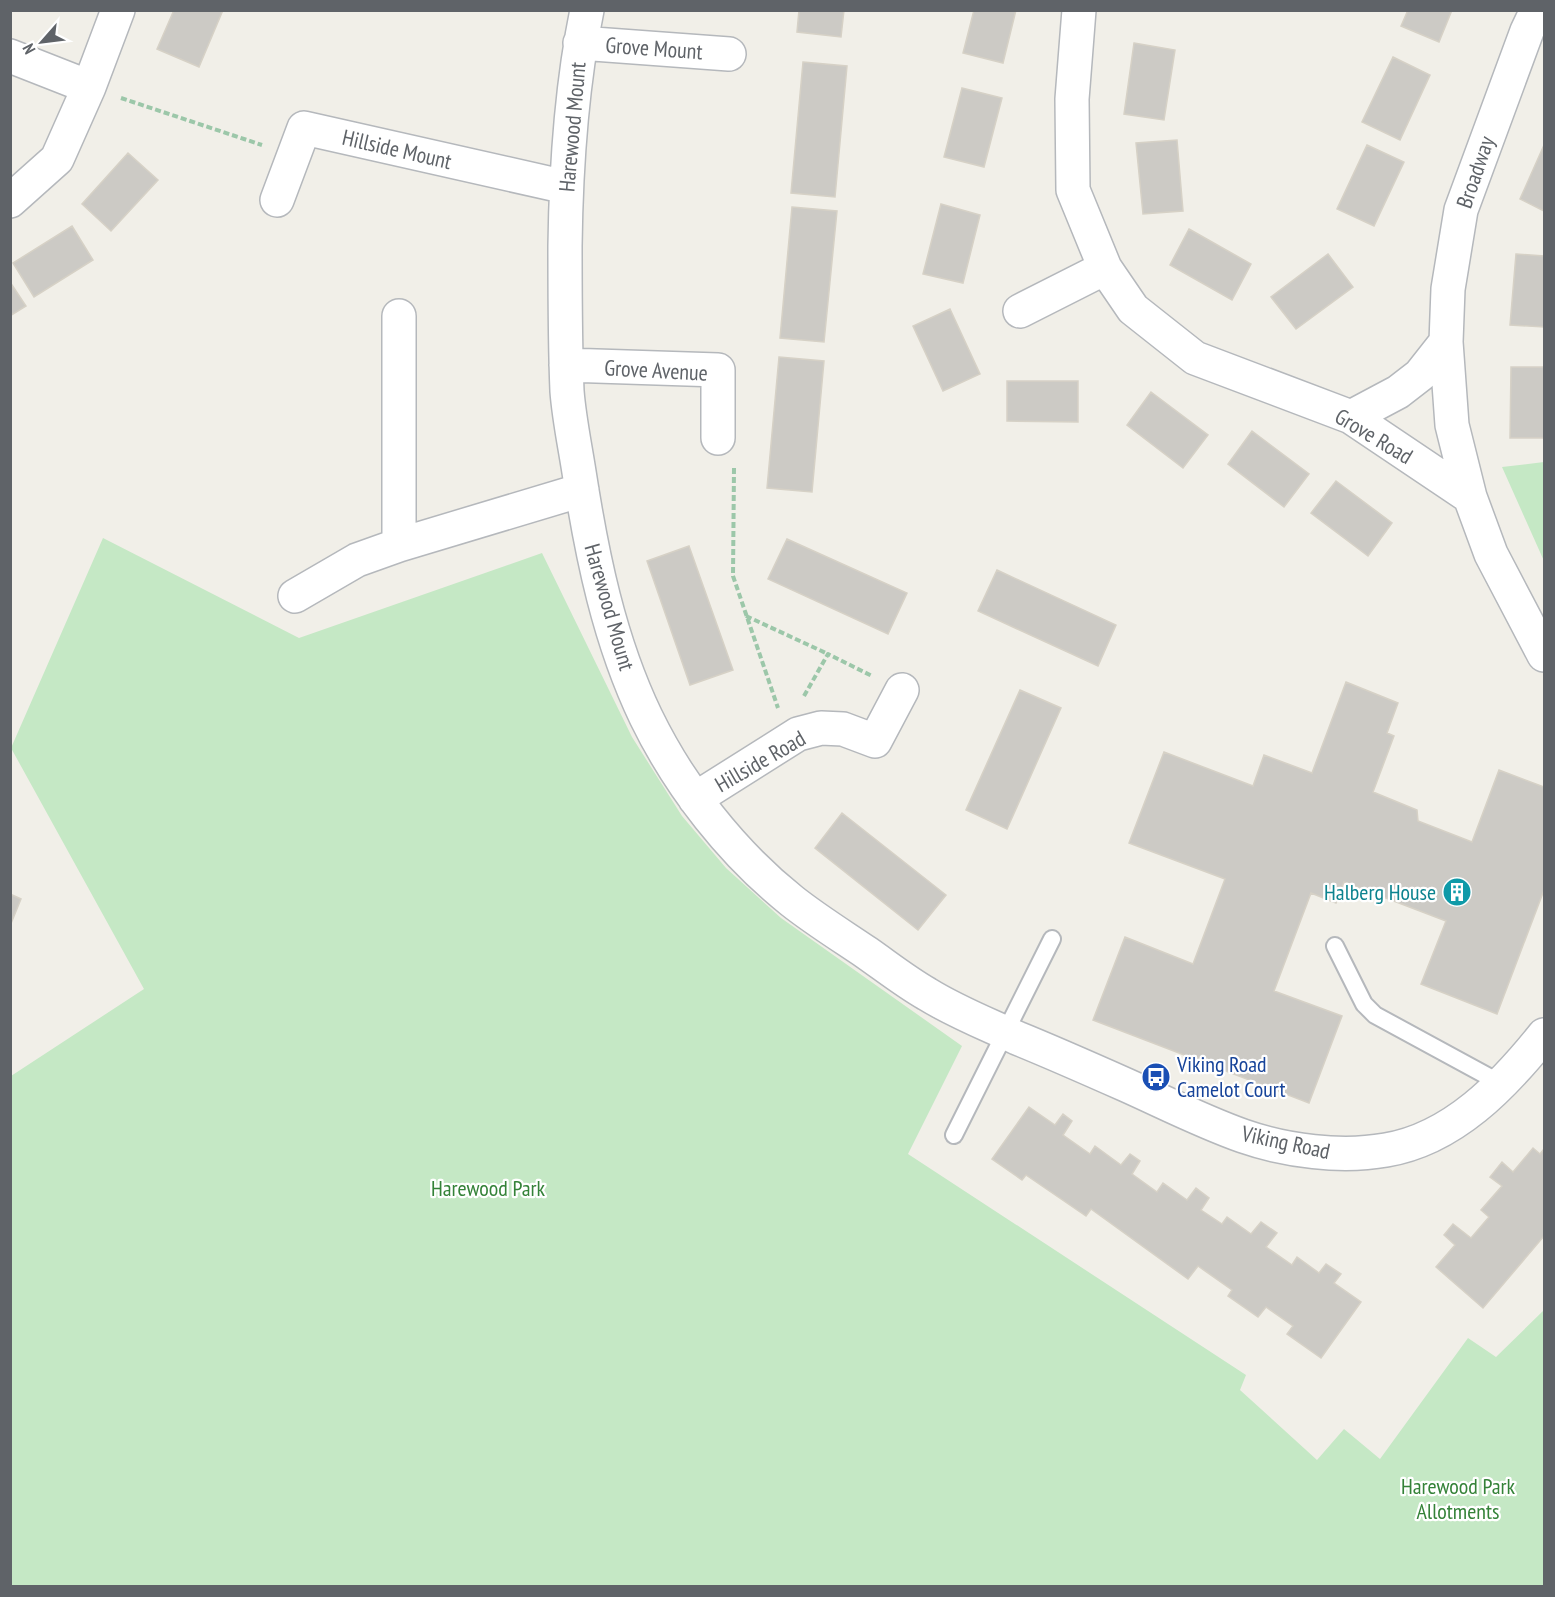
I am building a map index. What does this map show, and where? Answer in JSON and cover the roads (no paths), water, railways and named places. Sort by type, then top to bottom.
[{"type":"street","points":[[10,201],[57,159],[89,87],[117,10]]},
{"type":"street","name":"Harewood Mount","points":[[587,10],[580,43],[566,187],[565,304],[568,397],[589,534],[606,605],[644,713],[662,749],[695,799],[762,875],[794,902],[927,994],[1005,1032]]},
{"type":"street","name":"Grove Road","points":[[1079,10],[1071,99],[1072,190],[1105,268],[1133,309],[1195,358],[1351,417],[1470,497]]},
{"type":"street","name":"Broadway","points":[[1470,497],[1452,426],[1446,342],[1448,289],[1461,210],[1527,31],[1537,10]]},
{"type":"street","name":"Grove Mount","points":[[580,43],[729,54]]},
{"type":"street","points":[[10,56],[89,87]]},
{"type":"street","name":"Hillside Mount","points":[[277,200],[304,128],[566,187]]},
{"type":"street","points":[[1020,311],[1105,268]]},
{"type":"street","points":[[399,316],[399,545]]},
{"type":"street","points":[[1351,417],[1398,392],[1420,375],[1446,342]]},
{"type":"street","name":"Grove Avenue","points":[[566,365],[718,370],[718,438]]},
{"type":"street","points":[[296,596],[357,560],[399,545],[582,490]]},
{"type":"street","points":[[1470,497],[1491,554],[1545,655]]},
{"type":"street","name":"Hillside Road","points":[[695,799],[784,728],[798,734],[821,728],[843,729],[875,741],[902,690]]},
{"type":"street","name":"Viking Road","points":[[1005,1032],[1244,1136],[1293,1148],[1344,1155],[1389,1150],[1421,1139],[1452,1123],[1502,1084],[1545,1035]]},
{"type":"lane","points":[[954,1135],[1052,939]]},
{"type":"lane","points":[[1335,946],[1364,1004],[1375,1015],[1502,1084]]},
{"type":"place","name":"Halberg House","points":[[1457,892]]},
{"type":"place","name":"Viking Road Camelot Court","points":[[1156,1077]]},
{"type":"park label","name":"Harewood Park","points":[[488,1188]]},
{"type":"park label","name":"Harewood Park Allotments","points":[[1458,1498]]}]
